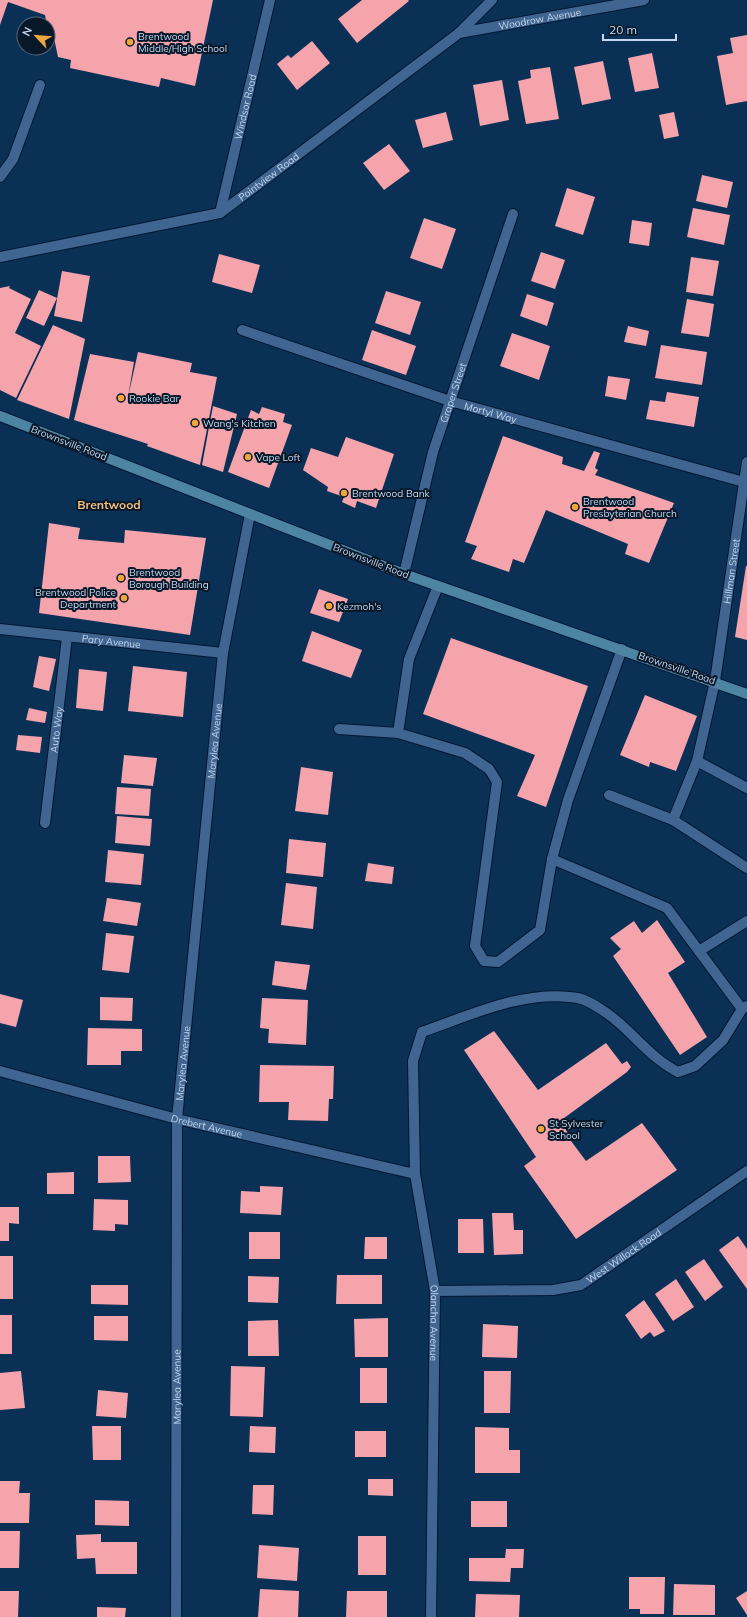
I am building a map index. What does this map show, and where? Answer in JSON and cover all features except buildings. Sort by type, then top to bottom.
[{"type":"main road","name":"Brownsville Road","points":[[0,416],[404,574],[714,681],[747,694]]},
{"type":"street","name":"Windsor Road","points":[[220,213],[270,0]]},
{"type":"street","name":"Pointview Road","points":[[0,257],[220,213],[459,33],[492,0]]},
{"type":"street","name":"Woodrow Avenue","points":[[459,33],[644,0]]},
{"type":"street","points":[[0,177],[13,159],[40,85]]},
{"type":"street","name":"Graper Street","points":[[404,574],[433,452],[513,214]]},
{"type":"street","name":"Mortyl Way","points":[[242,330],[450,401],[744,482]]},
{"type":"street","name":"Hillman Street","points":[[673,820],[697,761],[714,681],[747,462]]},
{"type":"street","name":"Marylea Avenue","points":[[176,1617],[177,1119],[223,653],[250,514]]},
{"type":"street","points":[[398,733],[409,659],[438,586]]},
{"type":"street","name":"Pary Avenue","points":[[0,629],[223,653]]},
{"type":"street","name":"Auto Way","points":[[45,823],[67,637]]},
{"type":"street","points":[[339,729],[398,733],[465,753],[489,769],[497,782],[475,946],[484,961],[498,962],[540,930],[552,859],[568,800],[622,649]]},
{"type":"street","points":[[697,761],[747,788]]},
{"type":"street","points":[[609,795],[673,820],[747,868]]},
{"type":"street","points":[[552,859],[667,908],[745,1007]]},
{"type":"street","points":[[700,951],[747,921]]},
{"type":"street","name":"Olancha Avenue","points":[[431,1617],[435,1291],[415,1174],[414,1061],[422,1032],[490,1008],[537,996],[580,998],[608,1014],[663,1064],[678,1072],[695,1066],[723,1040],[745,1007]]},
{"type":"street","name":"Drebert Avenue","points":[[0,1071],[177,1119],[415,1174]]},
{"type":"street","name":"West Willock Road","points":[[435,1291],[553,1290],[581,1285],[747,1171]]},
{"type":"place","name":"Brentwood Middle/High School","points":[[130,42]]},
{"type":"place","name":"Rookie Bar","points":[[121,398]]},
{"type":"place","name":"Wang's Kitchen","points":[[195,423]]},
{"type":"place","name":"Vape Loft","points":[[248,457]]},
{"type":"place","name":"Brentwood Bank","points":[[344,493]]},
{"type":"place","name":"Brentwood Presbyterian Church","points":[[575,507]]},
{"type":"place","name":"Brentwood Borough Building","points":[[121,578]]},
{"type":"place","name":"Brentwood Police Department","points":[[124,598]]},
{"type":"place","name":"Kezmoh's","points":[[329,606]]},
{"type":"place","name":"St Sylvester School","points":[[541,1129]]},
{"type":"district","name":"Brentwood","points":[[109,504]]}]
